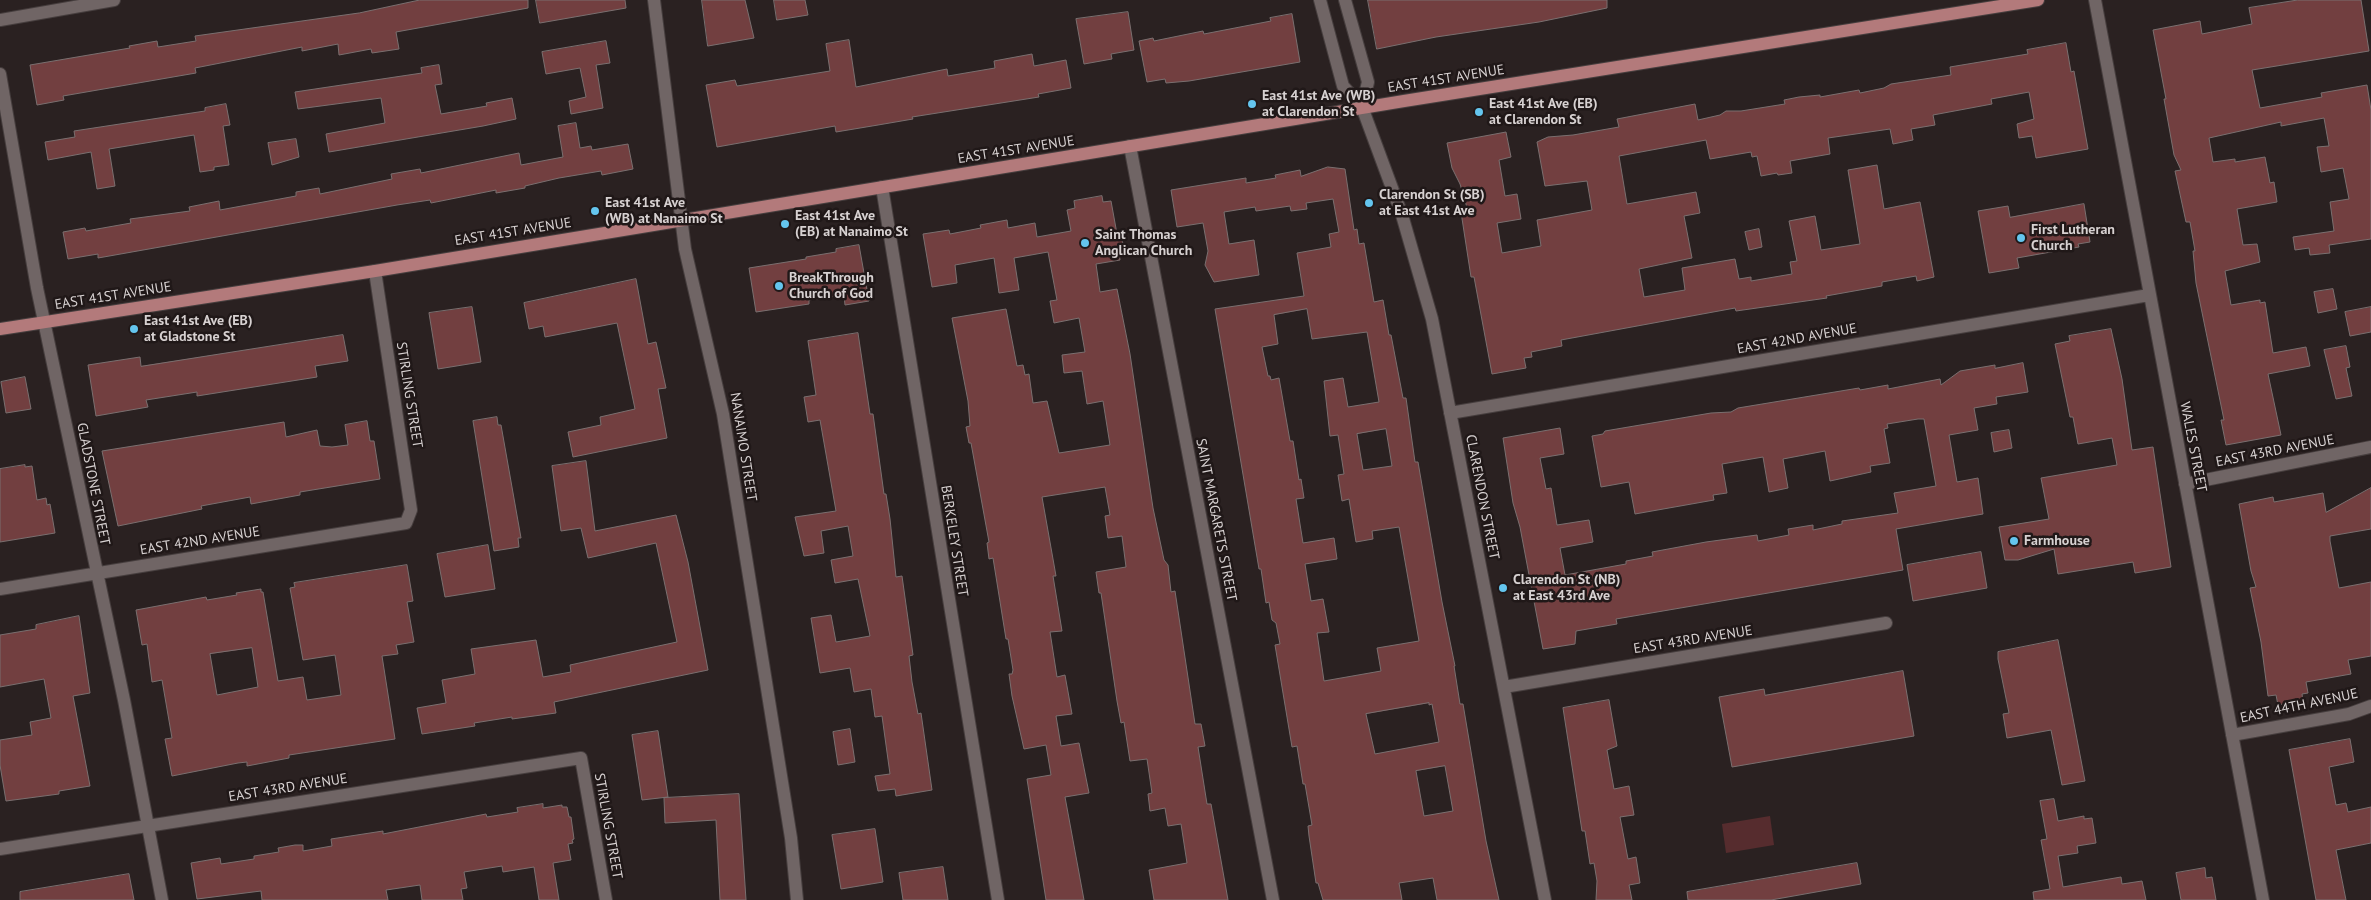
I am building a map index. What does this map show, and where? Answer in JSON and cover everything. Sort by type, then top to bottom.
[{"type":"main road","name":"EAST 41ST AVENUE","points":[[0,329],[375,271],[1362,107],[2038,0]]},
{"type":"street","points":[[0,20],[114,0]]},
{"type":"street","name":"NANAIMO STREET","points":[[654,0],[685,250],[723,414],[791,838],[797,900]]},
{"type":"street","name":"CLARENDON STREET","points":[[1320,0],[1343,86],[1362,107],[1405,224],[1432,319],[1545,900]]},
{"type":"street","points":[[1346,0],[1368,82],[1362,107]]},
{"type":"street","name":"WALES STREET","points":[[2095,0],[2263,900]]},
{"type":"street","name":"GLADSTONE STREET","points":[[0,74],[17,181],[96,574],[149,825],[162,900]]},
{"type":"street","name":"SAINT MARGARETS STREET","points":[[1130,146],[1273,900]]},
{"type":"street","name":"BERKELEY STREET","points":[[882,187],[998,900]]},
{"type":"street","name":"STIRLING STREET","points":[[375,271],[412,510],[406,523]]},
{"type":"street","name":"EAST 42ND AVENUE","points":[[1450,413],[2149,295]]},
{"type":"street","name":"EAST 43RD AVENUE","points":[[2185,484],[2371,447]]},
{"type":"street","name":"EAST 42ND AVENUE","points":[[0,589],[406,523]]},
{"type":"street","name":"EAST 43RD AVENUE","points":[[1504,687],[1886,623]]},
{"type":"street","name":"EAST 44TH AVENUE","points":[[2232,735],[2349,714],[2371,706]]},
{"type":"street","name":"STIRLING STREET","points":[[581,758],[606,900]]},
{"type":"street","name":"EAST 43RD AVENUE","points":[[0,849],[581,758]]},
{"type":"shaded area","points":[[1770,816],[1774,845],[1726,853],[1722,824]]},
{"type":"building","points":[[420,0],[528,0],[528,8],[396,32],[399,49],[372,53],[371,49],[339,55],[338,44],[302,51],[302,47],[195,68],[196,73],[63,96],[64,100],[37,105],[30,65],[130,48],[129,46],[157,41],[158,47],[196,41],[195,36],[359,13]]},
{"type":"building","points":[[536,0],[625,0],[626,8],[540,23]]},
{"type":"building","points":[[702,0],[745,0],[754,38],[708,46]]},
{"type":"building","points":[[774,0],[805,0],[808,15],[777,20]]},
{"type":"building","points":[[1368,0],[1607,0],[1607,8],[1539,22],[1436,37],[1377,49]]},
{"type":"building","points":[[2298,0],[2361,0],[2369,51],[2252,70],[2260,108],[2322,97],[2321,93],[2367,85],[2371,110],[2371,239],[2329,245],[2330,253],[2310,255],[2309,248],[2295,250],[2293,237],[2334,231],[2330,202],[2349,199],[2343,168],[2321,172],[2317,147],[2329,146],[2324,118],[2281,126],[2281,122],[2209,138],[2213,162],[2235,159],[2235,162],[2265,157],[2270,183],[2274,182],[2277,202],[2237,209],[2243,245],[2257,244],[2260,262],[2225,271],[2231,305],[2260,300],[2260,303],[2265,302],[2273,353],[2306,347],[2310,366],[2268,374],[2281,435],[2226,445],[2221,420],[2224,420],[2196,283],[2193,251],[2195,251],[2190,222],[2186,222],[2175,171],[2181,170],[2174,155],[2153,30],[2200,21],[2202,34],[2252,24],[2249,8]]},
{"type":"building","points":[[1128,12],[1134,50],[1111,54],[1112,59],[1084,64],[1076,19]]},
{"type":"building","points":[[1292,14],[1300,62],[1189,81],[1166,83],[1165,79],[1147,82],[1139,41],[1153,38],[1154,41],[1203,31],[1204,34],[1271,21],[1270,18]]},
{"type":"building","points":[[849,40],[856,87],[947,69],[948,76],[995,68],[994,61],[1032,54],[1034,66],[1066,60],[1071,88],[1038,94],[1039,97],[912,117],[913,119],[836,132],[835,126],[717,147],[706,85],[735,80],[737,86],[830,71],[826,44]]},
{"type":"building","points":[[606,41],[610,63],[596,65],[603,108],[571,114],[569,101],[586,97],[580,68],[546,74],[542,52]]},
{"type":"building","points":[[2066,43],[2071,72],[2074,71],[2088,149],[2036,158],[2032,136],[2019,138],[2017,124],[2034,119],[2029,92],[1991,99],[1992,104],[1933,115],[1935,125],[1911,129],[1913,140],[1893,144],[1890,129],[1828,138],[1830,154],[1790,161],[1792,173],[1761,176],[1757,156],[1752,157],[1751,152],[1710,159],[1706,140],[1619,156],[1627,204],[1696,192],[1700,213],[1684,216],[1692,258],[1639,269],[1644,297],[1685,290],[1682,268],[1735,259],[1739,279],[1751,277],[1751,281],[1792,274],[1790,262],[1797,261],[1789,221],[1815,216],[1821,250],[1860,244],[1848,170],[1877,165],[1884,209],[1920,202],[1934,277],[1917,281],[1916,276],[1882,282],[1882,286],[1826,296],[1827,298],[1736,311],[1735,308],[1561,340],[1562,346],[1531,352],[1532,357],[1524,358],[1526,368],[1492,374],[1474,277],[1471,277],[1461,212],[1468,211],[1460,184],[1452,168],[1447,143],[1506,132],[1511,157],[1499,160],[1505,196],[1517,194],[1521,219],[1497,223],[1502,253],[1541,246],[1537,220],[1592,210],[1587,181],[1545,186],[1537,142],[1548,137],[1573,135],[1619,127],[1617,119],[1695,104],[1698,120],[1720,115],[1726,111],[1741,111],[1785,104],[1784,100],[1799,97],[1820,95],[1820,97],[1859,90],[1860,93],[1884,88],[1891,84],[1951,75],[1950,67],[2028,54],[2027,50]]},
{"type":"building","points":[[439,65],[442,84],[435,85],[441,114],[487,106],[486,103],[512,98],[516,119],[329,152],[326,134],[385,123],[381,98],[298,109],[295,92],[422,73],[421,68]]},
{"type":"building","points":[[226,104],[230,125],[223,126],[229,165],[214,167],[214,170],[200,172],[194,135],[109,149],[115,186],[97,189],[91,152],[48,160],[45,142],[75,137],[74,131],[205,111],[205,108]]},
{"type":"building","points":[[576,123],[580,148],[591,146],[592,150],[628,144],[633,169],[602,175],[601,171],[559,178],[525,186],[525,188],[496,193],[496,190],[431,203],[430,200],[397,205],[98,258],[98,254],[68,259],[63,232],[85,228],[86,231],[131,223],[130,219],[190,211],[189,207],[219,201],[220,210],[296,196],[296,192],[319,188],[320,194],[392,179],[391,174],[420,169],[421,173],[519,153],[521,165],[563,157],[558,126]]},
{"type":"building","points":[[296,139],[299,157],[272,165],[268,143]]},
{"type":"building","points":[[1328,167],[1345,169],[1354,230],[1357,229],[1359,244],[1364,243],[1374,302],[1383,300],[1403,398],[1406,398],[1415,462],[1418,462],[1455,666],[1460,704],[1463,704],[1486,841],[1499,900],[1437,900],[1433,878],[1399,883],[1402,900],[1323,900],[1318,883],[1316,883],[1308,826],[1312,825],[1305,784],[1303,784],[1297,746],[1292,747],[1275,645],[1280,644],[1276,623],[1272,620],[1269,602],[1266,603],[1261,569],[1259,569],[1215,309],[1304,296],[1297,253],[1331,247],[1329,234],[1339,232],[1333,199],[1306,203],[1307,209],[1291,211],[1290,206],[1256,211],[1255,207],[1224,212],[1229,244],[1254,240],[1259,275],[1214,282],[1205,265],[1208,251],[1203,223],[1177,227],[1171,190],[1246,178],[1246,183],[1276,178],[1275,175],[1300,170],[1301,176]],"holes":[[[1307,309],[1312,339],[1367,332],[1379,402],[1348,407],[1343,378],[1324,381],[1330,436],[1338,435],[1344,474],[1338,475],[1342,501],[1349,499],[1356,542],[1373,539],[1372,531],[1399,527],[1419,641],[1377,648],[1381,671],[1324,681],[1317,633],[1329,632],[1323,599],[1311,601],[1305,564],[1337,559],[1334,538],[1303,543],[1296,499],[1304,498],[1301,479],[1299,480],[1293,441],[1290,441],[1279,378],[1271,380],[1270,376],[1268,376],[1262,347],[1278,344],[1274,315]],[[1386,429],[1392,466],[1363,470],[1357,434]],[[1432,704],[1439,742],[1375,754],[1366,714]],[[1445,766],[1453,811],[1424,816],[1416,771]]]},
{"type":"building","points":[[1102,196],[1103,202],[1111,201],[1117,234],[1121,233],[1124,250],[1119,251],[1120,260],[1096,264],[1100,292],[1117,289],[1130,354],[1153,508],[1164,560],[1168,565],[1171,592],[1175,591],[1195,724],[1201,724],[1205,746],[1198,747],[1207,804],[1211,804],[1228,900],[1154,900],[1149,870],[1187,863],[1181,824],[1168,826],[1165,808],[1150,811],[1148,794],[1152,793],[1147,759],[1130,761],[1124,722],[1121,723],[1101,593],[1099,593],[1096,572],[1126,567],[1122,536],[1108,538],[1105,516],[1110,515],[1105,487],[1042,497],[1056,576],[1053,576],[1062,631],[1050,632],[1057,677],[1065,675],[1072,714],[1056,716],[1061,746],[1079,743],[1089,793],[1065,797],[1084,900],[1046,900],[1027,779],[1051,775],[1046,745],[1024,749],[1012,696],[1009,674],[1012,674],[1013,670],[993,558],[989,559],[987,543],[989,542],[971,443],[969,443],[966,427],[970,426],[968,401],[952,318],[1006,309],[1017,366],[1023,365],[1025,375],[1029,374],[1033,403],[1047,401],[1059,453],[1110,445],[1103,401],[1087,404],[1082,371],[1064,373],[1062,355],[1085,352],[1079,318],[1054,323],[1050,301],[1057,300],[1048,252],[1014,258],[1019,290],[999,293],[994,258],[955,265],[957,283],[932,287],[923,234],[949,230],[950,234],[981,228],[980,225],[1007,220],[1008,228],[1035,223],[1037,237],[1071,231],[1067,210],[1075,208],[1074,201]]},
{"type":"building","points":[[2084,204],[2090,242],[2078,244],[2079,247],[2017,258],[2019,268],[1989,273],[1978,211],[2008,206],[2010,217]]},
{"type":"building","points":[[1759,229],[1762,247],[1749,250],[1745,232]]},
{"type":"building","points":[[859,245],[869,301],[845,305],[844,295],[809,300],[809,304],[756,312],[749,268],[806,259],[806,257],[836,252],[836,249]]},
{"type":"building","points":[[636,279],[648,344],[656,342],[666,388],[658,389],[667,438],[573,457],[568,432],[601,425],[600,417],[635,409],[617,323],[545,337],[543,326],[529,329],[524,303]]},
{"type":"building","points":[[2333,289],[2337,309],[2318,313],[2314,292]]},
{"type":"building","points":[[472,307],[481,362],[438,369],[429,313]]},
{"type":"building","points":[[2371,307],[2371,332],[2350,336],[2345,312]]},
{"type":"building","points":[[2111,329],[2122,379],[2132,450],[2153,447],[2171,567],[2135,573],[2133,562],[2058,574],[2054,549],[2018,560],[2005,560],[1999,527],[2049,519],[2041,478],[2117,465],[2112,438],[2078,444],[2073,417],[2070,417],[2055,344],[2070,341],[2069,336]]},
{"type":"building","points":[[858,333],[870,414],[873,414],[884,494],[886,494],[890,519],[896,577],[902,576],[913,655],[909,656],[912,682],[918,714],[921,713],[932,790],[896,796],[895,789],[878,791],[875,776],[890,774],[882,716],[875,717],[871,689],[854,692],[850,668],[820,673],[811,618],[831,615],[836,642],[870,636],[858,579],[835,583],[831,560],[853,556],[848,526],[821,531],[824,553],[804,556],[795,517],[836,511],[820,420],[808,422],[804,397],[816,395],[808,341]]},
{"type":"building","points":[[343,335],[348,361],[315,366],[317,377],[197,396],[197,392],[146,400],[148,407],[96,416],[88,365],[140,357],[141,366]]},
{"type":"building","points":[[2346,346],[2350,367],[2346,368],[2352,396],[2336,399],[2324,350]]},
{"type":"building","points":[[2023,363],[2028,392],[1996,397],[1997,404],[1974,408],[1978,430],[1949,435],[1957,482],[1978,478],[1983,514],[1896,529],[1903,570],[1616,619],[1617,624],[1576,631],[1575,644],[1543,649],[1520,527],[1513,503],[1503,438],[1560,428],[1564,454],[1540,458],[1546,489],[1551,488],[1557,525],[1589,520],[1593,542],[1560,548],[1565,575],[1626,564],[1626,561],[1653,556],[1652,552],[1757,535],[1758,541],[1789,535],[1788,529],[1813,525],[1813,530],[1842,524],[1842,521],[1898,513],[1894,493],[1936,486],[1924,419],[1918,419],[1887,424],[1888,428],[1884,429],[1890,463],[1870,466],[1871,472],[1830,481],[1825,451],[1783,459],[1788,488],[1769,492],[1763,457],[1722,464],[1727,493],[1713,495],[1714,500],[1635,514],[1629,482],[1601,487],[1592,436],[1603,434],[1605,431],[1711,413],[1731,412],[1738,408],[1859,388],[1860,390],[1888,385],[1888,389],[1940,379],[1941,385],[1960,371],[1995,365],[1995,368]]},
{"type":"building","points":[[25,377],[31,409],[6,413],[1,382]]},
{"type":"building","points":[[497,417],[498,425],[501,425],[521,538],[518,538],[519,547],[494,551],[473,421]]},
{"type":"building","points":[[367,421],[370,441],[374,441],[380,479],[300,492],[300,495],[251,504],[250,497],[201,506],[202,509],[118,526],[102,451],[284,422],[286,437],[317,430],[320,446],[332,447],[348,445],[345,425]]},
{"type":"building","points":[[2009,430],[2012,448],[1994,452],[1991,433]]},
{"type":"building","points":[[586,461],[595,531],[676,515],[688,562],[708,670],[554,702],[556,713],[512,719],[512,717],[474,723],[475,726],[422,734],[417,708],[446,703],[442,680],[475,674],[471,649],[536,640],[543,677],[571,672],[570,665],[677,642],[656,543],[588,558],[581,528],[561,531],[552,466]]},
{"type":"building","points":[[25,465],[25,467],[32,466],[37,500],[46,498],[47,505],[50,504],[55,533],[0,542],[0,469]]},
{"type":"building","points":[[2371,488],[2371,529],[2330,536],[2330,541],[2339,588],[2371,582],[2371,656],[2348,660],[2351,674],[2306,682],[2308,693],[2302,694],[2303,701],[2278,705],[2276,695],[2268,696],[2261,642],[2250,588],[2256,587],[2251,571],[2239,504],[2273,497],[2274,502],[2323,493],[2326,512]]},
{"type":"building","points":[[488,545],[495,589],[445,597],[437,554]]},
{"type":"building","points":[[1981,552],[1987,588],[1913,601],[1907,565]]},
{"type":"building","points":[[407,565],[413,601],[407,602],[414,642],[396,645],[398,654],[382,656],[395,739],[289,755],[289,758],[247,766],[247,762],[238,763],[172,776],[165,739],[172,738],[162,680],[152,682],[147,644],[142,645],[136,610],[206,597],[207,600],[237,595],[236,593],[261,589],[278,681],[303,677],[307,700],[341,695],[335,655],[303,660],[290,588],[295,587],[294,583]],"holes":[[[252,648],[258,687],[217,695],[210,654]]]},
{"type":"building","points":[[79,616],[90,693],[73,696],[90,786],[59,791],[59,794],[6,801],[0,765],[0,740],[32,735],[30,722],[51,718],[44,679],[0,687],[0,635],[36,629],[36,625]]},
{"type":"building","points":[[2058,640],[2085,781],[2062,785],[2051,730],[2007,738],[2003,714],[2009,713],[1998,659],[1998,652]]},
{"type":"building","points":[[1903,671],[1914,736],[1732,767],[1719,697],[1764,689],[1765,695]]},
{"type":"building","points":[[1609,700],[1617,746],[1607,750],[1614,789],[1629,786],[1634,815],[1620,817],[1628,859],[1636,857],[1640,883],[1629,885],[1632,900],[1596,900],[1597,881],[1594,863],[1590,864],[1585,831],[1582,831],[1563,708]]},
{"type":"building","points":[[850,729],[855,762],[838,765],[833,732]]},
{"type":"building","points":[[658,731],[668,797],[642,800],[632,735]]},
{"type":"building","points":[[2350,739],[2354,762],[2329,767],[2336,805],[2346,803],[2348,812],[2371,807],[2371,843],[2336,850],[2346,900],[2316,900],[2289,750]]},
{"type":"building","points":[[739,794],[746,900],[720,900],[716,820],[665,823],[664,798]]},
{"type":"building","points":[[2054,799],[2058,821],[2084,816],[2084,819],[2092,818],[2096,843],[2077,846],[2078,853],[2058,856],[2063,887],[2121,877],[2122,884],[2142,881],[2146,900],[2034,900],[2033,892],[2050,889],[2041,840],[2047,839],[2040,801]]},
{"type":"building","points":[[543,804],[543,808],[562,805],[562,807],[567,807],[569,817],[571,817],[574,839],[572,840],[573,843],[568,844],[571,860],[553,863],[559,900],[539,900],[534,867],[503,872],[502,866],[464,872],[467,888],[461,889],[463,900],[422,900],[420,885],[386,890],[388,900],[262,900],[261,891],[197,899],[191,863],[220,858],[221,864],[254,859],[254,856],[279,852],[278,848],[295,845],[303,845],[303,851],[332,846],[331,839],[383,831],[383,834],[486,814],[487,817],[518,812],[517,808]]},
{"type":"building","points":[[875,829],[883,882],[841,889],[832,835]]},
{"type":"building","points":[[1857,863],[1861,884],[1771,900],[1688,900],[1687,892]]},
{"type":"building","points":[[943,867],[948,900],[903,900],[899,873]]},
{"type":"building","points":[[2205,868],[2206,878],[2212,877],[2216,900],[2181,900],[2176,873]]},
{"type":"building","points":[[129,874],[134,900],[20,900],[20,892]]},
{"type":"place","name":"East 41st Ave (WB) at Clarendon St","points":[[1252,104]]},
{"type":"place","name":"East 41st Ave (EB) at Clarendon St","points":[[1479,112]]},
{"type":"place","name":"Clarendon St (SB) at East 41st Ave","points":[[1369,203]]},
{"type":"place","name":"East 41st Ave (WB) at Nanaimo St","points":[[595,211]]},
{"type":"place","name":"East 41st Ave (EB) at Nanaimo St","points":[[785,224]]},
{"type":"place","name":"First Lutheran Church","points":[[2021,238]]},
{"type":"place","name":"Saint Thomas Anglican Church","points":[[1085,243]]},
{"type":"place","name":"BreakThrough Church of God","points":[[779,286]]},
{"type":"place","name":"East 41st Ave (EB) at Gladstone St","points":[[134,329]]},
{"type":"place","name":"Farmhouse","points":[[2014,541]]},
{"type":"place","name":"Clarendon St (NB) at East 43rd Ave","points":[[1503,588]]}]
